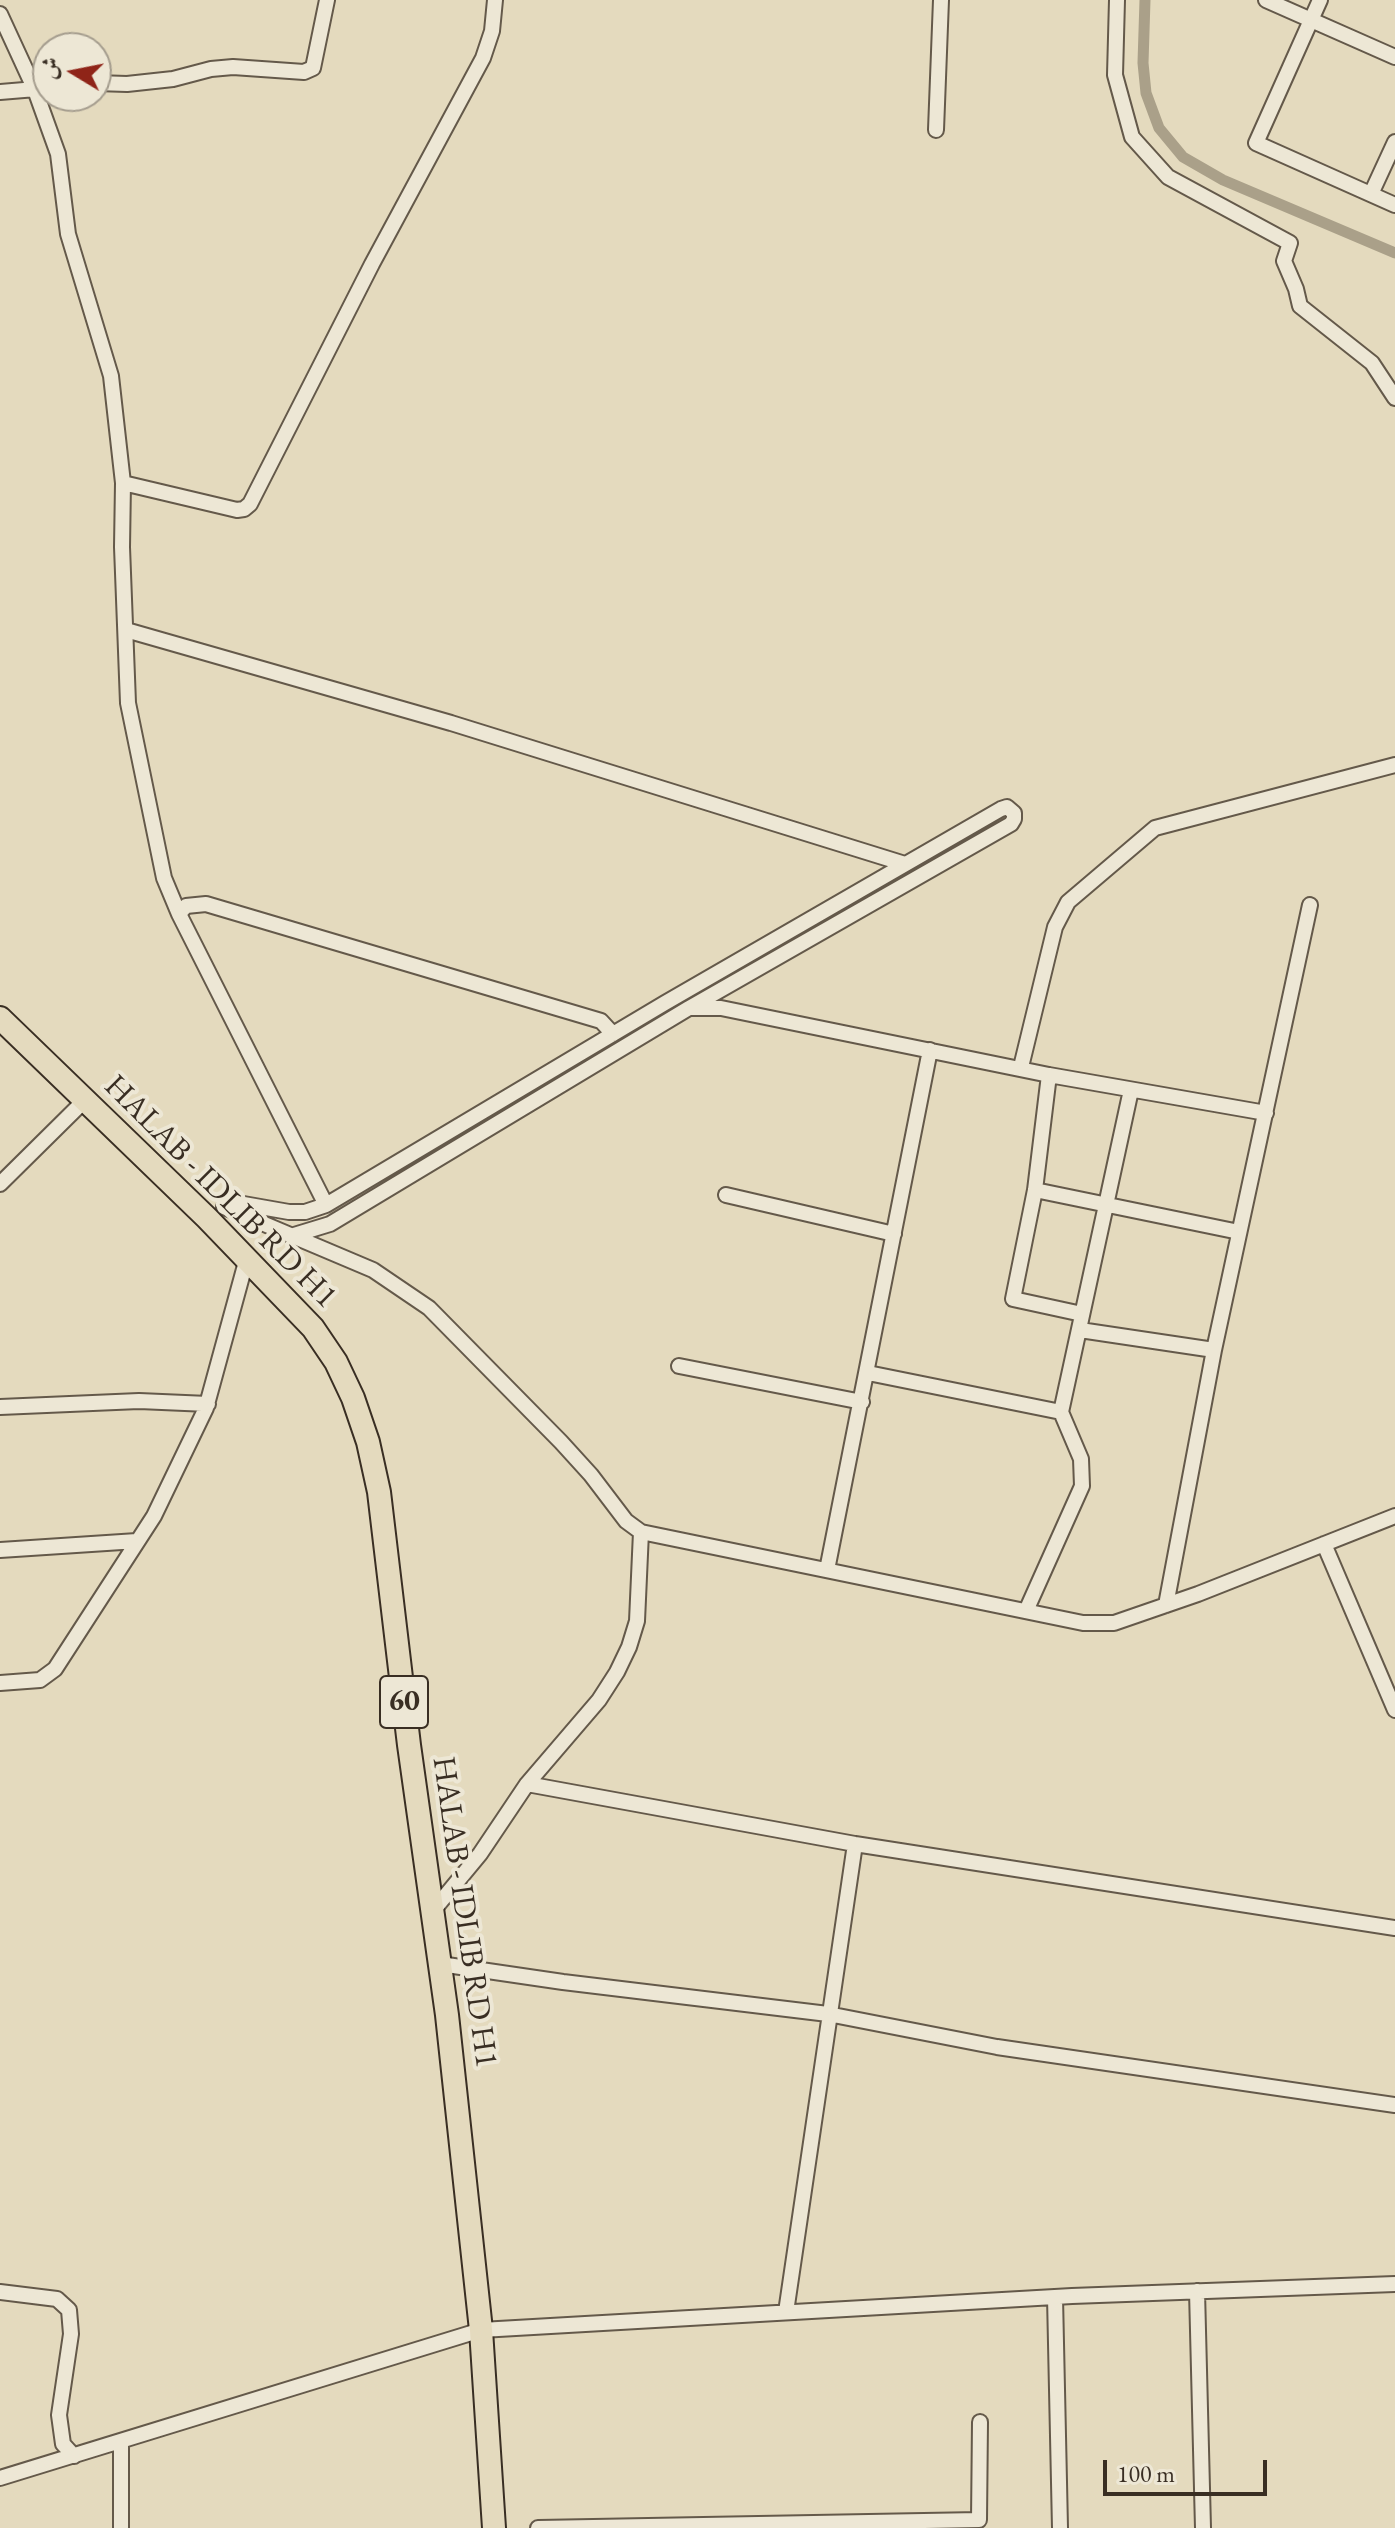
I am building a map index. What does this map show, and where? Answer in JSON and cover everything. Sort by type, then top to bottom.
[{"type":"highway","name":"HALAB - IDLIB RD H1","points":[[0,1018],[85,1100],[216,1213],[247,1258],[313,1328],[336,1362],[353,1398],[368,1442],[379,1492],[409,1745],[440,1964],[481,2330],[494,2528]]},
{"type":"street","points":[[112,84],[157,81],[233,67],[304,72],[313,68],[327,0]]},
{"type":"street","points":[[123,483],[237,510],[250,504],[372,264],[483,58],[492,31],[495,0]]},
{"type":"street","points":[[936,130],[941,0]]},
{"type":"street","points":[[1117,0],[1115,75],[1132,137],[1168,177],[1290,243],[1284,261],[1300,306],[1372,363],[1395,398]]},
{"type":"street","points":[[1266,0],[1395,57]]},
{"type":"street","points":[[1320,0],[1256,143],[1395,205]]},
{"type":"street","points":[[0,14],[32,71]]},
{"type":"street","points":[[0,92],[32,90]]},
{"type":"street","points":[[48,112],[58,154],[68,234],[111,376],[123,483],[122,547],[131,719],[164,878],[179,914],[326,1205]]},
{"type":"street","points":[[1371,194],[1395,142]]},
{"type":"street","points":[[126,630],[451,723],[905,864]]},
{"type":"street","points":[[1021,1067],[1055,927],[1068,902],[1155,828],[1395,765]]},
{"type":"street","points":[[216,1213],[238,1203],[289,1212],[305,1212],[326,1205],[665,1003],[1001,809],[1007,807],[1014,813],[1011,824],[689,1008],[330,1224],[294,1235]]},
{"type":"street","points":[[179,914],[186,906],[206,904],[601,1021],[613,1034]]},
{"type":"street","points":[[1166,1605],[1214,1350],[1310,905]]},
{"type":"street","points":[[665,1003],[689,1008],[721,1008],[1049,1075],[1266,1113]]},
{"type":"street","points":[[827,1570],[930,1050]]},
{"type":"street","points":[[1049,1075],[1035,1190],[1013,1299],[1082,1314]]},
{"type":"street","points":[[1026,1611],[1082,1486],[1081,1459],[1061,1412],[1131,1090]]},
{"type":"street","points":[[0,1184],[85,1100]]},
{"type":"street","points":[[1035,1190],[1239,1232]]},
{"type":"street","points":[[726,1195],[894,1234]]},
{"type":"street","points":[[216,1213],[294,1235],[373,1270],[429,1308],[561,1442],[626,1521],[641,1532],[1083,1623],[1114,1623],[1394,1518]]},
{"type":"street","points":[[0,1683],[40,1680],[55,1669],[154,1516],[208,1404],[247,1258]]},
{"type":"street","points":[[1080,1330],[1214,1350]]},
{"type":"street","points":[[679,1366],[862,1402]]},
{"type":"street","points":[[868,1373],[1061,1412]]},
{"type":"street","points":[[0,1407],[139,1401],[208,1404]]},
{"type":"street","points":[[432,1912],[480,1854],[527,1784],[599,1700],[629,1647],[637,1621],[641,1532]]},
{"type":"street","points":[[0,1550],[137,1541]]},
{"type":"street","points":[[1324,1544],[1395,1710]]},
{"type":"street","points":[[527,1784],[855,1844],[1395,1928]]},
{"type":"street","points":[[786,2312],[855,1844]]},
{"type":"street","points":[[440,1964],[828,2014],[997,2047],[1395,2105]]},
{"type":"street","points":[[0,2478],[481,2330],[1055,2297],[1395,2284]]},
{"type":"street","points":[[1197,2291],[1203,2528]]},
{"type":"street","points":[[0,2292],[57,2299],[69,2310],[71,2334],[59,2415],[63,2444],[74,2456]]},
{"type":"street","points":[[1055,2297],[1060,2528]]},
{"type":"street","points":[[538,2528],[929,2525],[979,2520],[980,2422]]},
{"type":"street","points":[[121,2443],[121,2528]]},
{"type":"waterway","points":[[1145,0],[1143,63],[1146,93],[1159,128],[1183,157],[1223,180],[1395,253]]}]
